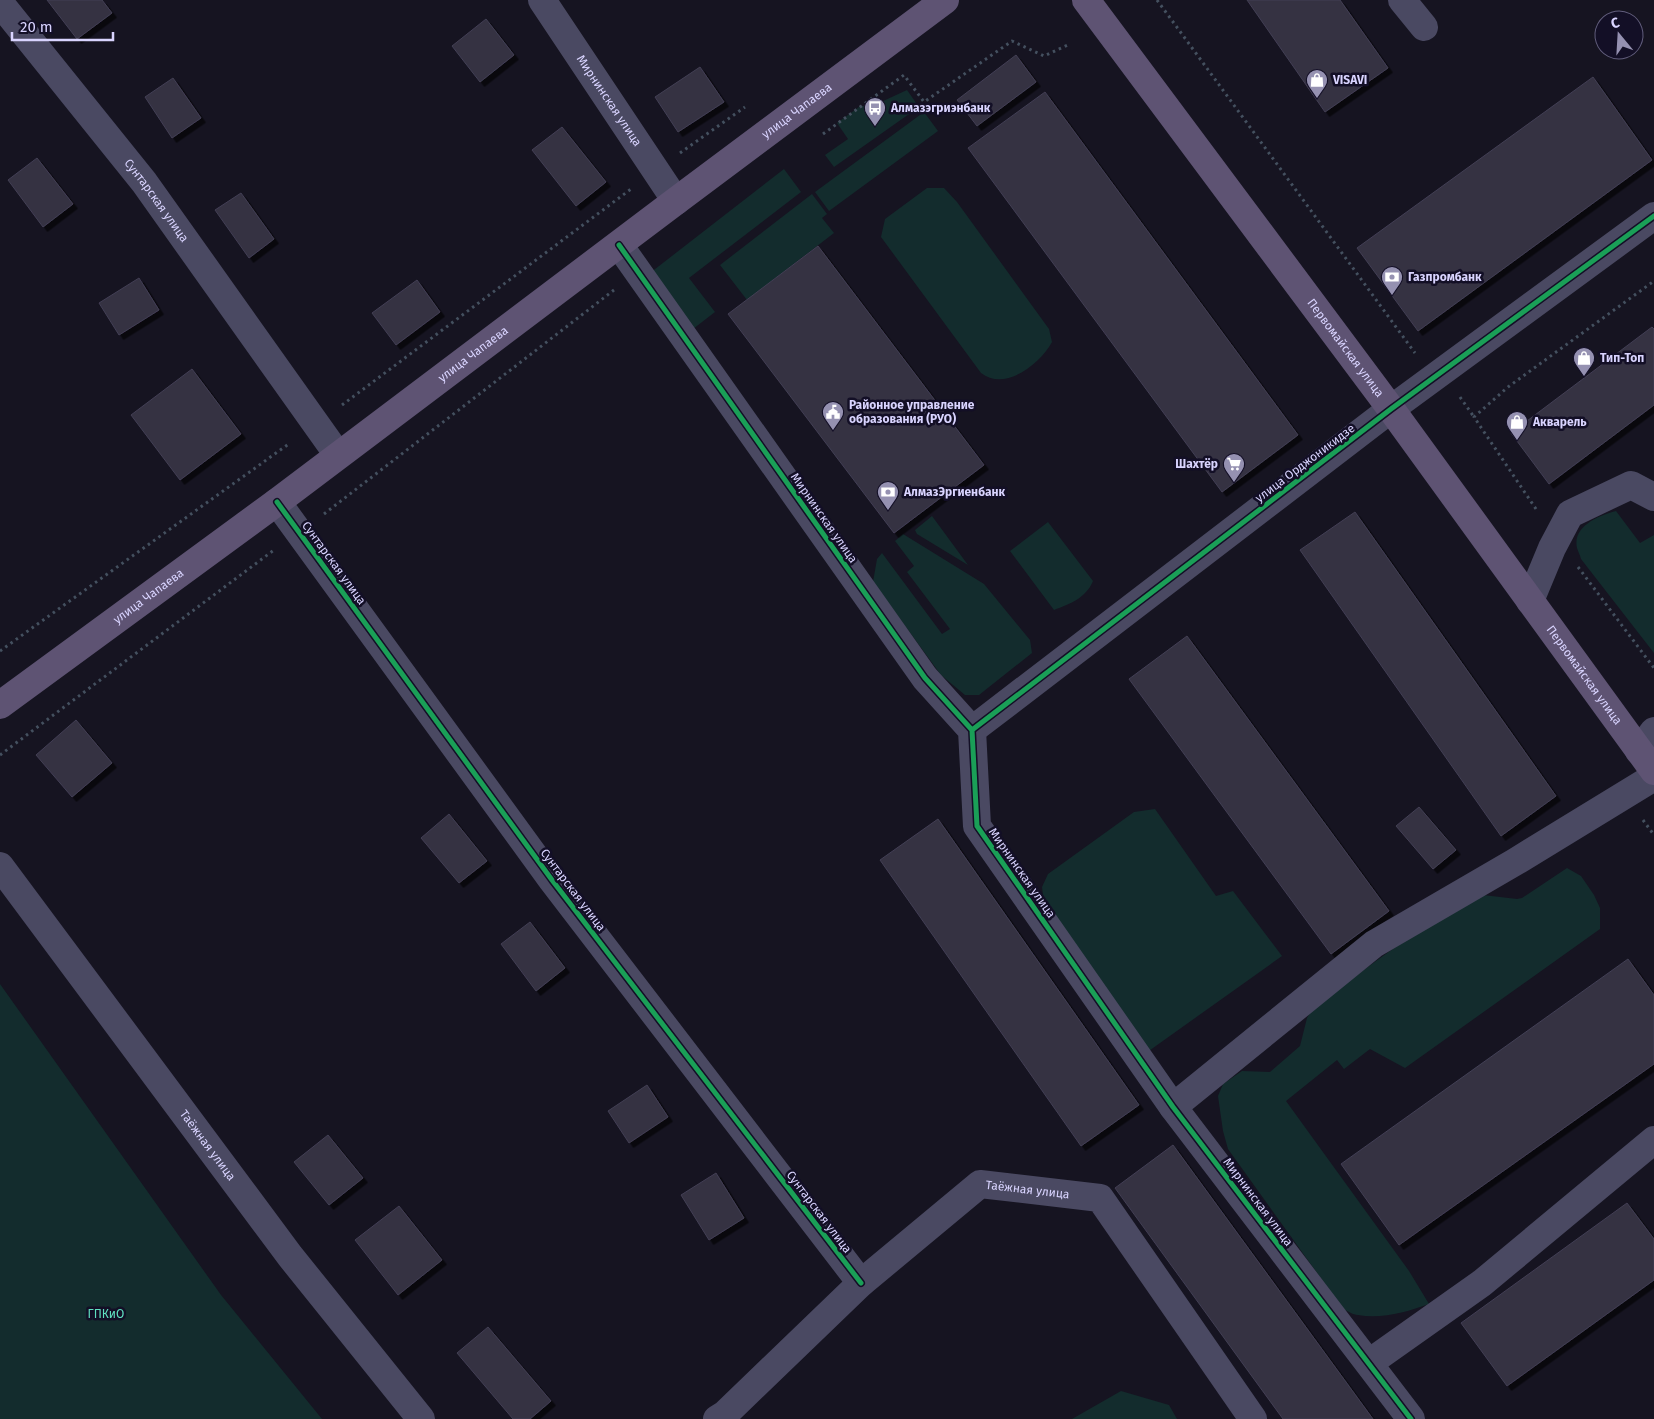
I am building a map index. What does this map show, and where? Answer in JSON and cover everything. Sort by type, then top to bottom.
[{"type":"main road","name":"улица Чапаева","points":[[0,706],[277,502],[945,0]]},
{"type":"main road","name":"Первомайская улица","points":[[1086,0],[1391,409],[1530,601],[1649,751]]},
{"type":"street","name":"Мирнинская улица","points":[[542,0],[676,201]]},
{"type":"street","points":[[1402,0],[1424,27]]},
{"type":"street","name":"Сунтарская улица","points":[[0,4],[144,182],[338,456]]},
{"type":"street","name":"улица Орджоникидзе","points":[[972,730],[1391,409],[1654,216]]},
{"type":"street","name":"Мирнинская улица","points":[[619,245],[925,678],[972,730],[977,826],[1173,1107],[1411,1419]]},
{"type":"street","points":[[1530,601],[1556,539],[1570,514],[1631,485],[1654,497]]},
{"type":"street","name":"Сунтарская улица","points":[[277,502],[552,880],[861,1283]]},
{"type":"street","points":[[1173,1107],[1374,944],[1515,862],[1654,777]]},
{"type":"street","name":"Таёжная улица","points":[[0,866],[290,1256],[420,1419]]},
{"type":"street","points":[[1368,1363],[1482,1283],[1654,1140]]},
{"type":"street","name":"Таёжная улица","points":[[717,1419],[725,1414],[861,1283],[980,1184],[1100,1198],[1253,1419]]},
{"type":"path","points":[[1157,0],[1413,352],[1453,388],[1556,539],[1654,668]]},
{"type":"path","points":[[822,135],[904,75],[924,102],[1012,41],[1044,56],[1070,44]]},
{"type":"path","points":[[0,651],[316,425],[655,170],[750,104]]},
{"type":"path","points":[[0,754],[328,511],[638,272]]},
{"type":"path","points":[[1474,417],[1508,386],[1654,281]]},
{"type":"green space","points":[[907,90],[919,107],[834,167],[825,155],[848,139],[837,123],[859,107],[881,102]]},
{"type":"green space","points":[[924,112],[938,131],[829,211],[815,192]]},
{"type":"green space","points":[[784,169],[801,192],[689,278],[715,312],[693,329],[650,273]]},
{"type":"green space","points":[[927,188],[944,188],[957,202],[1049,329],[1052,342],[1039,359],[1021,373],[1001,379],[990,378],[981,373],[881,237],[885,219]]},
{"type":"green space","points":[[812,194],[827,214],[822,218],[834,233],[747,300],[720,265]]},
{"type":"green space","points":[[1616,511],[1640,543],[1654,535],[1654,653],[1581,559],[1577,548],[1577,540],[1583,528],[1602,515]]},
{"type":"green space","points":[[932,516],[968,565],[917,534],[915,530]]},
{"type":"green space","points":[[1048,522],[1093,581],[1082,596],[1072,603],[1054,610],[1010,551]]},
{"type":"green space","points":[[903,534],[984,584],[1030,640],[1032,653],[979,695],[965,695],[941,675],[873,582],[877,559],[882,553],[942,634],[950,629],[907,572],[914,566],[895,541]]},
{"type":"green space","points":[[1155,809],[1216,896],[1233,891],[1282,956],[1146,1053],[1044,904],[1042,887],[1048,874],[1134,812]]},
{"type":"green space","points":[[1567,868],[1581,876],[1594,895],[1600,908],[1600,929],[1405,1068],[1370,1049],[1344,1069],[1337,1060],[1286,1101],[1409,1271],[1429,1304],[1385,1315],[1367,1316],[1350,1313],[1343,1309],[1228,1149],[1223,1131],[1218,1096],[1223,1084],[1242,1071],[1270,1072],[1300,1046],[1307,1018],[1314,1006],[1463,898],[1483,895],[1522,898]]},
{"type":"green space","name":"ГПКиО","points":[[0,984],[221,1295],[322,1419],[0,1419]]},
{"type":"green space","points":[[1121,1391],[1169,1405],[1177,1419],[1072,1419]]},
{"type":"building","points":[[47,0],[102,0],[112,13],[77,39]]},
{"type":"building","points":[[1247,0],[1340,0],[1388,68],[1325,112]]},
{"type":"building","points":[[486,19],[514,55],[480,82],[452,46]]},
{"type":"building","points":[[1016,55],[1036,82],[977,126],[957,100]]},
{"type":"building","points":[[700,67],[724,102],[678,132],[655,97]]},
{"type":"building","points":[[1593,77],[1652,160],[1418,331],[1357,248]]},
{"type":"building","points":[[173,78],[201,118],[172,138],[145,97]]},
{"type":"building","points":[[1045,92],[1298,435],[1222,492],[968,148]]},
{"type":"building","points":[[562,127],[606,182],[576,206],[532,150]]},
{"type":"building","points":[[37,158],[73,204],[43,227],[8,180]]},
{"type":"building","points":[[241,193],[274,239],[249,258],[215,210]]},
{"type":"building","points":[[818,246],[984,465],[894,533],[728,314]]},
{"type":"building","points":[[139,278],[159,310],[119,335],[99,303]]},
{"type":"building","points":[[417,280],[440,312],[396,345],[372,313]]},
{"type":"building","points":[[1652,327],[1654,329],[1654,405],[1549,484],[1511,433]]},
{"type":"building","points":[[192,369],[241,434],[180,480],[131,415]]},
{"type":"building","points":[[1355,512],[1556,796],[1501,836],[1300,550]]},
{"type":"building","points":[[1187,636],[1389,911],[1331,954],[1129,679]]},
{"type":"building","points":[[76,720],[112,763],[72,797],[36,755]]},
{"type":"building","points":[[1419,807],[1456,850],[1433,869],[1396,826]]},
{"type":"building","points":[[449,814],[487,861],[459,883],[421,838]]},
{"type":"building","points":[[938,819],[1139,1105],[1081,1146],[880,860]]},
{"type":"building","points":[[530,922],[565,968],[536,991],[501,944]]},
{"type":"building","points":[[1628,959],[1654,995],[1654,1064],[1399,1245],[1341,1164]]},
{"type":"building","points":[[647,1085],[668,1117],[629,1143],[608,1111]]},
{"type":"building","points":[[328,1135],[363,1178],[329,1205],[294,1162]]},
{"type":"building","points":[[1173,1145],[1373,1419],[1283,1419],[1115,1188]]},
{"type":"building","points":[[716,1173],[744,1218],[709,1240],[681,1195]]},
{"type":"building","points":[[1627,1203],[1654,1239],[1654,1280],[1507,1386],[1461,1323]]},
{"type":"building","points":[[399,1206],[442,1260],[398,1295],[355,1240]]},
{"type":"building","points":[[488,1327],[551,1401],[530,1419],[513,1419],[457,1353]]},
{"type":"cycle path","points":[[972,730],[1391,409],[1654,216]]},
{"type":"cycle path","points":[[619,245],[925,678],[972,730],[977,826],[1173,1107],[1411,1419]]},
{"type":"cycle path","points":[[277,502],[552,880],[861,1283]]},
{"type":"place","name":"VISAVI","points":[[1317,99]]},
{"type":"place","name":"Алмазэгриэнбанк","points":[[875,127]]},
{"type":"place","name":"Газпромбанк","points":[[1392,296]]},
{"type":"place","name":"Тип-Топ","points":[[1584,377]]},
{"type":"place","name":"Районное управление образования (РУО)","points":[[833,431]]},
{"type":"place","name":"Акварель","points":[[1517,441]]},
{"type":"place","name":"Шахтёр","points":[[1234,483]]},
{"type":"place","name":"АлмазЭргиенбанк","points":[[888,511]]}]
